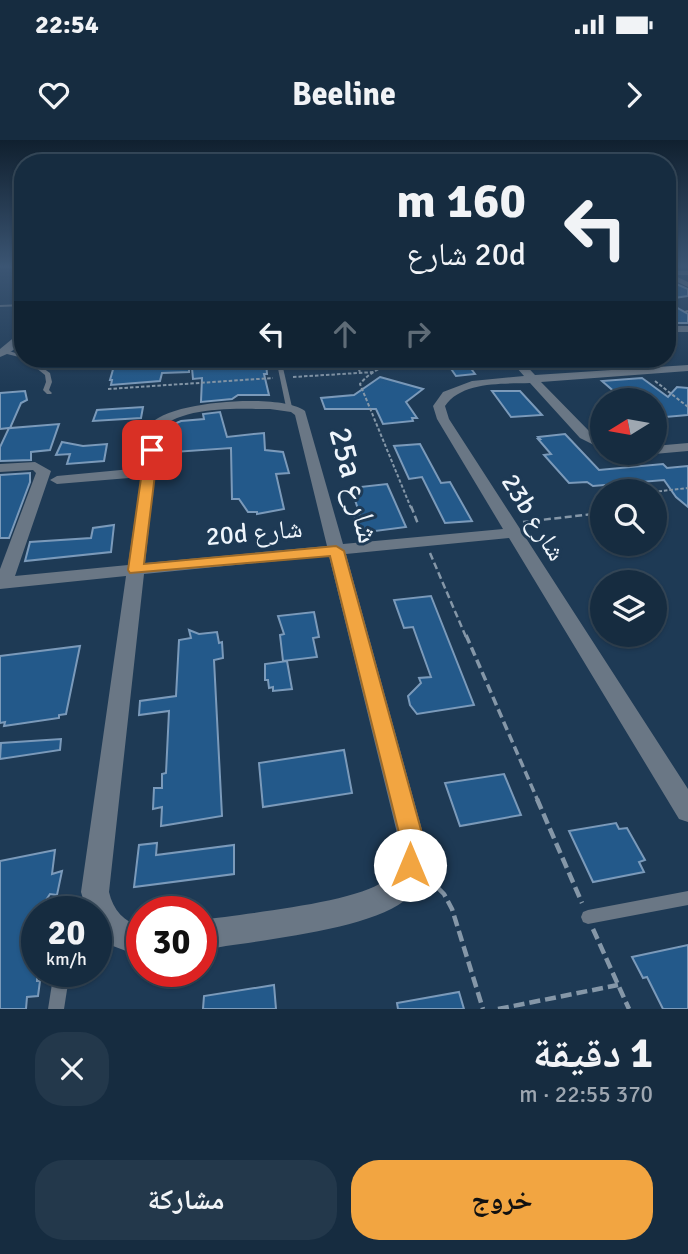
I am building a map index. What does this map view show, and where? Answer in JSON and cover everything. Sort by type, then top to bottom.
[{"type":"street","points":[[523,368],[590,438]]},
{"type":"street","points":[[533,379],[688,368]]},
{"type":"street","name":"23b شارع","points":[[533,379],[465,386],[447,394],[439,405],[439,412],[688,811]]},
{"type":"street","points":[[96,896],[155,428],[166,416],[190,411],[289,407]]},
{"type":"street","name":"25a شارع","points":[[289,407],[301,414],[411,837],[410,865]]},
{"type":"street","points":[[667,449],[688,447]]},
{"type":"street","points":[[0,468],[35,466],[44,471],[2,582]]},
{"type":"street","points":[[57,480],[149,472]]},
{"type":"street","name":"20d شارع","points":[[2,582],[425,542],[511,529]]},
{"type":"street","points":[[217,932],[368,905],[395,890],[410,865]]},
{"type":"lane","points":[[39,368],[48,374],[48,393]]},
{"type":"lane","points":[[280,368],[289,407]]},
{"type":"lane","points":[[588,917],[688,898]]},
{"type":"lane","points":[[57,1009],[60,987]]},
{"type":"path","points":[[358,368],[360,372]]},
{"type":"path","points":[[384,368],[363,378],[360,387],[418,524]]},
{"type":"path","points":[[108,388],[374,372]]},
{"type":"path","points":[[637,372],[647,375],[687,405]]},
{"type":"path","points":[[667,490],[688,488]]},
{"type":"path","points":[[511,529],[590,515]]},
{"type":"path","points":[[425,542],[629,1009]]},
{"type":"path","points":[[410,865],[433,881],[452,909],[483,1009]]},
{"type":"path","points":[[498,1009],[618,985]]},
{"type":"building","points":[[676,307],[688,314],[688,323],[676,323]]},
{"type":"building","points":[[113,368],[189,368],[189,372],[162,373],[160,381],[111,385]]},
{"type":"building","points":[[192,368],[266,368],[267,374],[264,374],[269,395],[238,395],[232,399],[201,402],[202,378],[193,379]]},
{"type":"building","points":[[450,368],[470,368],[475,374],[456,376]]},
{"type":"building","points":[[380,377],[423,389],[406,402],[417,418],[412,418],[413,421],[383,424],[376,409],[325,409],[321,398],[354,395]]},
{"type":"building","points":[[642,378],[656,388],[610,388],[602,381]]},
{"type":"building","points":[[677,387],[688,388],[688,415],[667,417],[667,396]]},
{"type":"building","points":[[25,391],[27,400],[21,403],[10,428],[59,424],[50,450],[31,452],[31,460],[0,461],[0,447],[9,428],[0,429],[0,393]]},
{"type":"building","points":[[492,391],[520,391],[542,415],[511,417]]},
{"type":"building","points":[[143,407],[141,418],[93,421],[97,410]]},
{"type":"building","points":[[220,412],[227,437],[264,433],[265,450],[283,452],[289,473],[276,474],[284,509],[257,514],[248,512],[239,499],[232,499],[231,448],[174,452],[174,434],[162,435],[165,428],[181,421],[204,419],[203,414]]},
{"type":"building","points":[[565,434],[590,460],[590,466],[595,466],[599,470],[688,466],[688,507],[676,497],[667,484],[667,479],[590,479],[590,484],[569,483],[544,455],[551,454],[538,437]]},
{"type":"building","points":[[62,442],[83,446],[107,444],[104,461],[67,464],[70,454],[56,455]]},
{"type":"building","points":[[420,444],[441,483],[450,482],[472,521],[445,523],[422,477],[409,479],[394,446]]},
{"type":"building","points":[[30,473],[30,482],[9,538],[0,538],[0,475]]},
{"type":"building","points":[[387,484],[406,527],[360,533],[354,516],[360,515],[351,488]]},
{"type":"building","points":[[114,525],[111,552],[25,561],[30,542],[91,538],[93,528]]},
{"type":"building","points":[[431,596],[474,705],[417,714],[410,705],[408,696],[421,683],[419,678],[431,677],[413,627],[404,628],[394,600]]},
{"type":"building","points":[[314,612],[319,637],[313,638],[317,657],[283,661],[280,635],[284,634],[278,616]]},
{"type":"building","points":[[189,630],[199,634],[217,632],[219,643],[222,642],[223,658],[214,660],[222,816],[161,826],[162,807],[153,809],[154,788],[162,788],[162,774],[166,773],[169,711],[139,715],[140,701],[176,696],[179,640],[191,638]]},
{"type":"building","points":[[80,646],[66,714],[59,715],[59,718],[4,726],[5,722],[0,723],[0,656]]},
{"type":"building","points":[[287,661],[292,689],[273,691],[273,687],[269,688],[268,680],[265,680],[265,664]]},
{"type":"building","points":[[61,739],[60,750],[0,759],[1,743]]},
{"type":"building","points":[[344,750],[352,793],[263,807],[259,763]]},
{"type":"building","points":[[504,774],[521,815],[460,826],[445,783]]},
{"type":"building","points":[[616,823],[619,829],[627,828],[645,860],[639,862],[644,872],[593,882],[569,831]]},
{"type":"building","points":[[157,843],[156,855],[234,845],[234,874],[134,887],[139,845]]},
{"type":"building","points":[[55,850],[52,874],[62,871],[57,895],[21,896],[21,987],[39,987],[38,996],[27,997],[26,1009],[0,1009],[0,861]]},
{"type":"building","points":[[688,945],[688,1009],[663,1009],[647,977],[643,978],[632,957]]},
{"type":"building","points":[[274,985],[276,1009],[203,1009],[204,996]]},
{"type":"building","points":[[459,992],[464,1009],[398,1009],[397,1003]]},
{"type":"route","points":[[152,450],[136,570],[336,551],[411,837],[410,865]]}]
